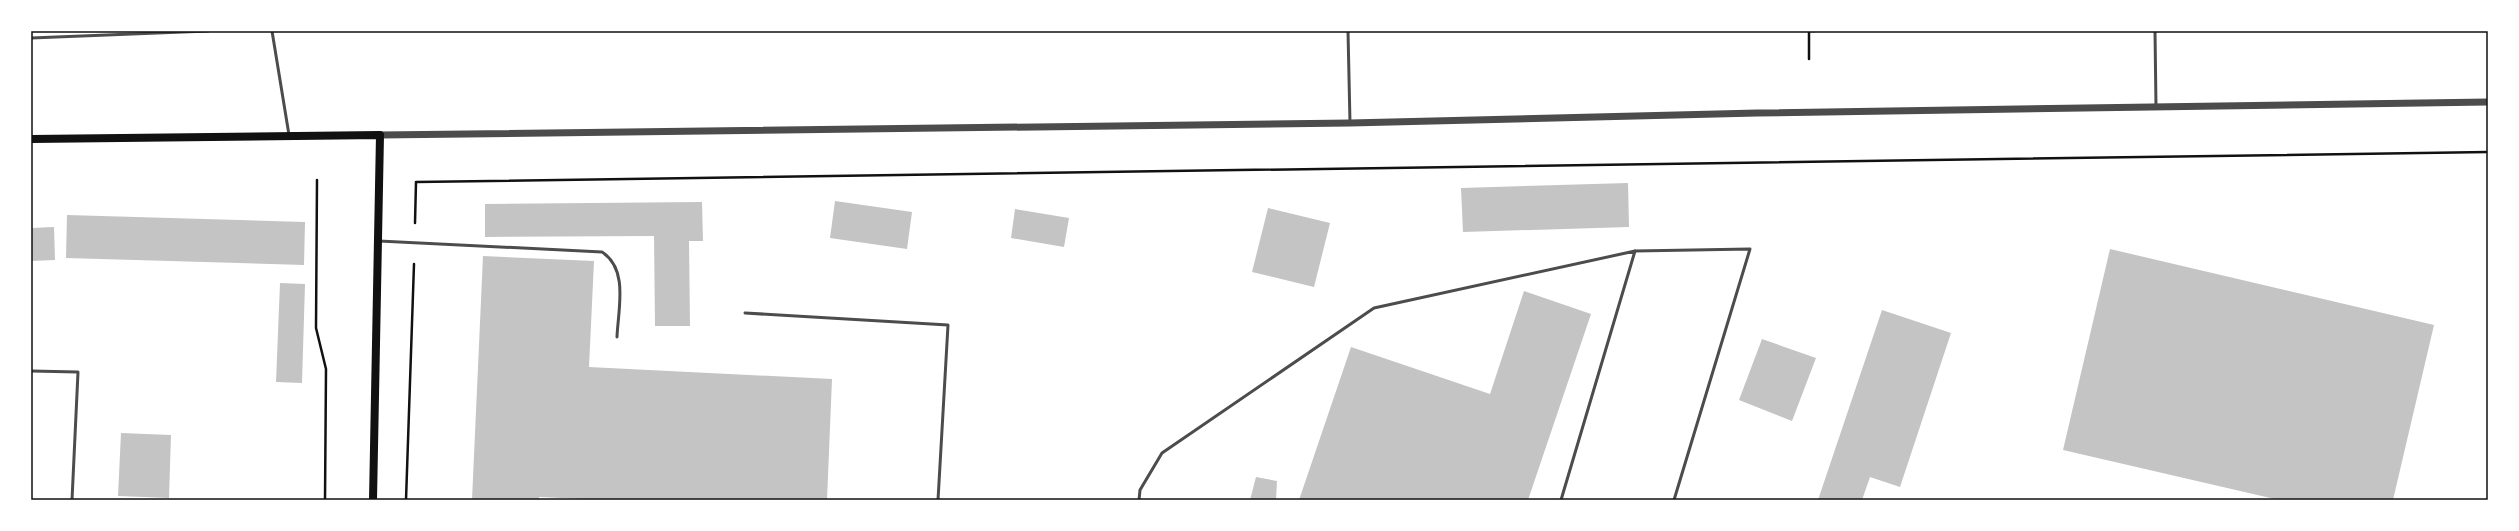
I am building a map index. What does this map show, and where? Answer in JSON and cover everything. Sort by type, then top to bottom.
[{"type":"main road","points":[[31,138],[380,135],[373,500]]},
{"type":"street","points":[[380,135],[1350,123],[2488,102]]},
{"type":"lane","points":[[31,38],[208,31]]},
{"type":"lane","points":[[272,31],[289,135]]},
{"type":"lane","points":[[1348,31],[1350,123]]},
{"type":"lane","points":[[2155,31],[2156,107]]},
{"type":"lane","points":[[379,241],[602,252],[614,262],[619,276],[617,337]]},
{"type":"lane","points":[[1139,500],[1140,490],[1162,453],[1374,308],[1635,251],[1750,249],[1674,500]]},
{"type":"lane","points":[[1561,500],[1635,251]]},
{"type":"lane","points":[[745,313],[948,325],[938,500]]},
{"type":"lane","points":[[31,371],[78,372],[72,500]]},
{"type":"path","points":[[1809,58],[1809,31],[1815,31]]},
{"type":"path","points":[[406,500],[416,182],[2488,152]]},
{"type":"path","points":[[318,180],[316,328],[326,370],[325,500]]},
{"type":"building","points":[[1628,183],[1629,227],[1463,232],[1461,188]]},
{"type":"building","points":[[835,201],[912,212],[907,249],[830,238]]},
{"type":"building","points":[[702,202],[703,241],[689,241],[690,326],[655,326],[654,236],[485,237],[485,204]]},
{"type":"building","points":[[1268,208],[1330,223],[1314,287],[1252,272]]},
{"type":"building","points":[[1015,209],[1069,218],[1064,247],[1011,238]]},
{"type":"building","points":[[67,215],[305,222],[304,265],[66,258]]},
{"type":"building","points":[[54,227],[55,260],[31,261],[31,228]]},
{"type":"building","points":[[2110,249],[2434,325],[2393,500],[2279,500],[2063,450]]},
{"type":"building","points":[[483,256],[594,261],[589,367],[832,379],[827,500],[606,500],[539,497],[539,500],[472,500]]},
{"type":"building","points":[[280,283],[305,284],[302,383],[276,382]]},
{"type":"building","points":[[1524,291],[1591,314],[1528,500],[1299,500],[1351,347],[1490,394]]},
{"type":"building","points":[[1882,310],[1951,333],[1900,487],[1870,477],[1862,500],[1818,500]]},
{"type":"building","points":[[1762,339],[1816,358],[1792,421],[1739,400]]},
{"type":"building","points":[[121,433],[171,435],[169,498],[118,496]]},
{"type":"building","points":[[1256,477],[1277,481],[1276,500],[1250,500]]}]
